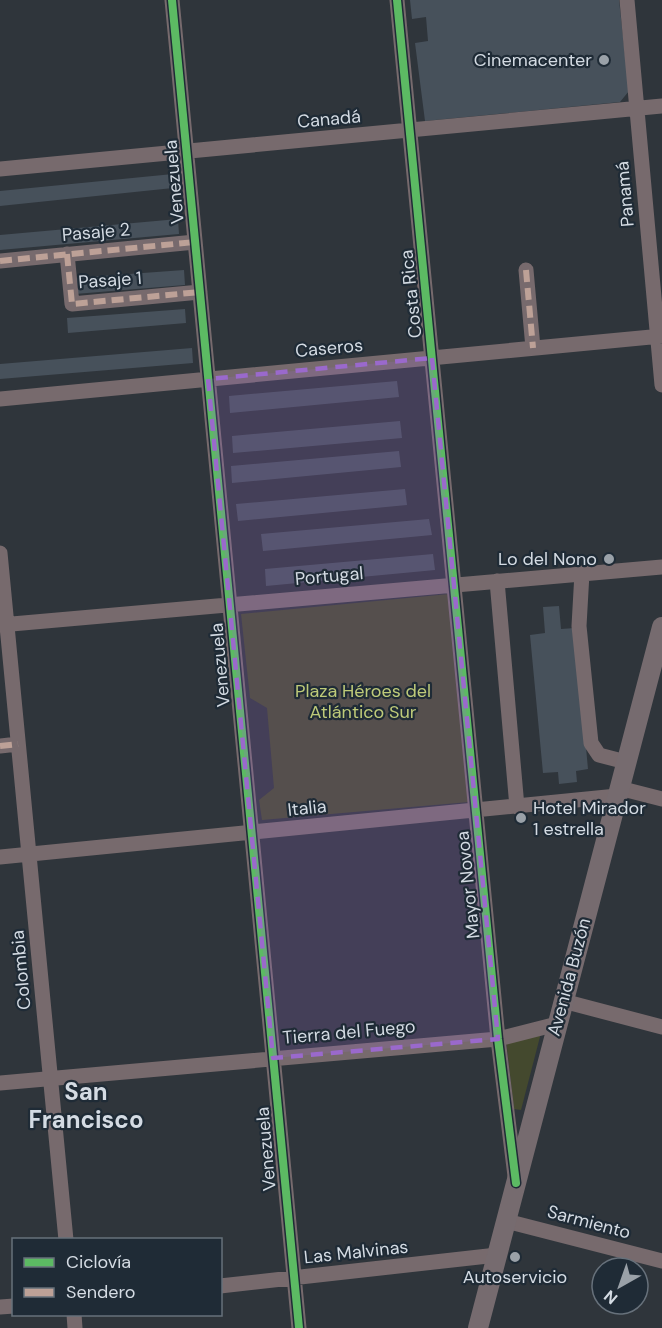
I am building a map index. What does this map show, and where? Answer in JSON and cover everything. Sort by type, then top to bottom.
[{"type":"main road","name":"Avenida Buzón","points":[[478,1328],[662,627]]},
{"type":"street","name":"Venezuela","points":[[172,0],[299,1328]]},
{"type":"street","name":"Costa Rica","points":[[397,0],[454,584]]},
{"type":"street","name":"Panamá","points":[[627,0],[660,336],[662,385]]},
{"type":"street","name":"Canadá","points":[[0,169],[662,106]]},
{"type":"street","name":"Pasaje 2","points":[[0,261],[195,242]]},
{"type":"street","name":"Pasaje 1","points":[[67,254],[72,304],[200,292]]},
{"type":"street","points":[[526,270],[533,348]]},
{"type":"street","name":"Caseros","points":[[0,399],[660,336]]},
{"type":"street","name":"Colombia","points":[[0,553],[3,624],[18,744],[66,1238]]},
{"type":"street","name":"Portugal","points":[[3,624],[662,567]]},
{"type":"street","points":[[582,573],[579,626],[591,743],[599,755],[626,762]]},
{"type":"street","points":[[497,581],[517,807]]},
{"type":"street","name":"Mayor Novoa","points":[[454,584],[498,1039],[516,1183]]},
{"type":"street","points":[[0,746],[18,744]]},
{"type":"street","points":[[618,792],[662,799]]},
{"type":"street","name":"Italia","points":[[0,856],[517,807],[618,792]]},
{"type":"street","points":[[563,1001],[662,1027]]},
{"type":"street","name":"Tierra del Fuego","points":[[0,1083],[498,1039],[557,1024]]},
{"type":"street","name":"Sarmiento","points":[[506,1221],[662,1261]]},
{"type":"street","name":"Las Malvinas","points":[[222,1286],[497,1255]]},
{"type":"highlighted area","points":[[432,358],[498,1039],[273,1058],[208,379]]},
{"type":"green space","name":"Plaza Héroes del Atlántico Sur","points":[[449,594],[469,802],[262,820],[259,800],[274,788],[267,708],[250,698],[241,614]]},
{"type":"green space","points":[[542,1029],[521,1110],[514,1109],[506,1040]]},
{"type":"building","points":[[410,0],[619,0],[629,91],[620,102],[425,121],[415,43],[428,41],[426,17],[412,19]]},
{"type":"building","points":[[173,174],[173,188],[0,206],[0,191]]},
{"type":"building","points":[[178,219],[179,234],[0,250],[0,235]]},
{"type":"building","points":[[184,270],[185,285],[75,294],[74,278]]},
{"type":"building","points":[[185,309],[186,323],[68,333],[67,318]]},
{"type":"building","points":[[192,348],[193,363],[0,379],[0,364]]},
{"type":"building","points":[[397,381],[399,397],[230,413],[229,396]]},
{"type":"building","points":[[400,421],[402,438],[233,453],[232,436]]},
{"type":"building","points":[[399,451],[401,467],[232,483],[231,466]]},
{"type":"building","points":[[405,489],[407,505],[238,521],[236,504]]},
{"type":"building","points":[[429,519],[432,535],[263,551],[261,534]]},
{"type":"building","points":[[433,554],[435,570],[266,586],[265,569]]},
{"type":"building","points":[[559,606],[561,629],[575,628],[588,769],[576,771],[577,782],[559,784],[558,772],[543,773],[530,635],[545,633],[543,607]]},
{"type":"marked path","points":[[0,261],[195,242]]},
{"type":"marked path","points":[[67,254],[72,304],[200,292]]},
{"type":"marked path","points":[[526,270],[533,348]]},
{"type":"marked path","points":[[0,746],[18,744]]},
{"type":"cycle path","points":[[172,0],[299,1328]]},
{"type":"cycle path","points":[[397,0],[498,1039],[516,1183]]},
{"type":"place","name":"Cinemacenter","points":[[604,60]]},
{"type":"place","name":"Lo del Nono","points":[[609,559]]},
{"type":"place","name":"Hotel Mirador 1 estrella","points":[[521,818]]},
{"type":"place","name":"Autoservicio","points":[[515,1257]]},
{"type":"district","name":"San Francisco","points":[[86,1105]]}]
